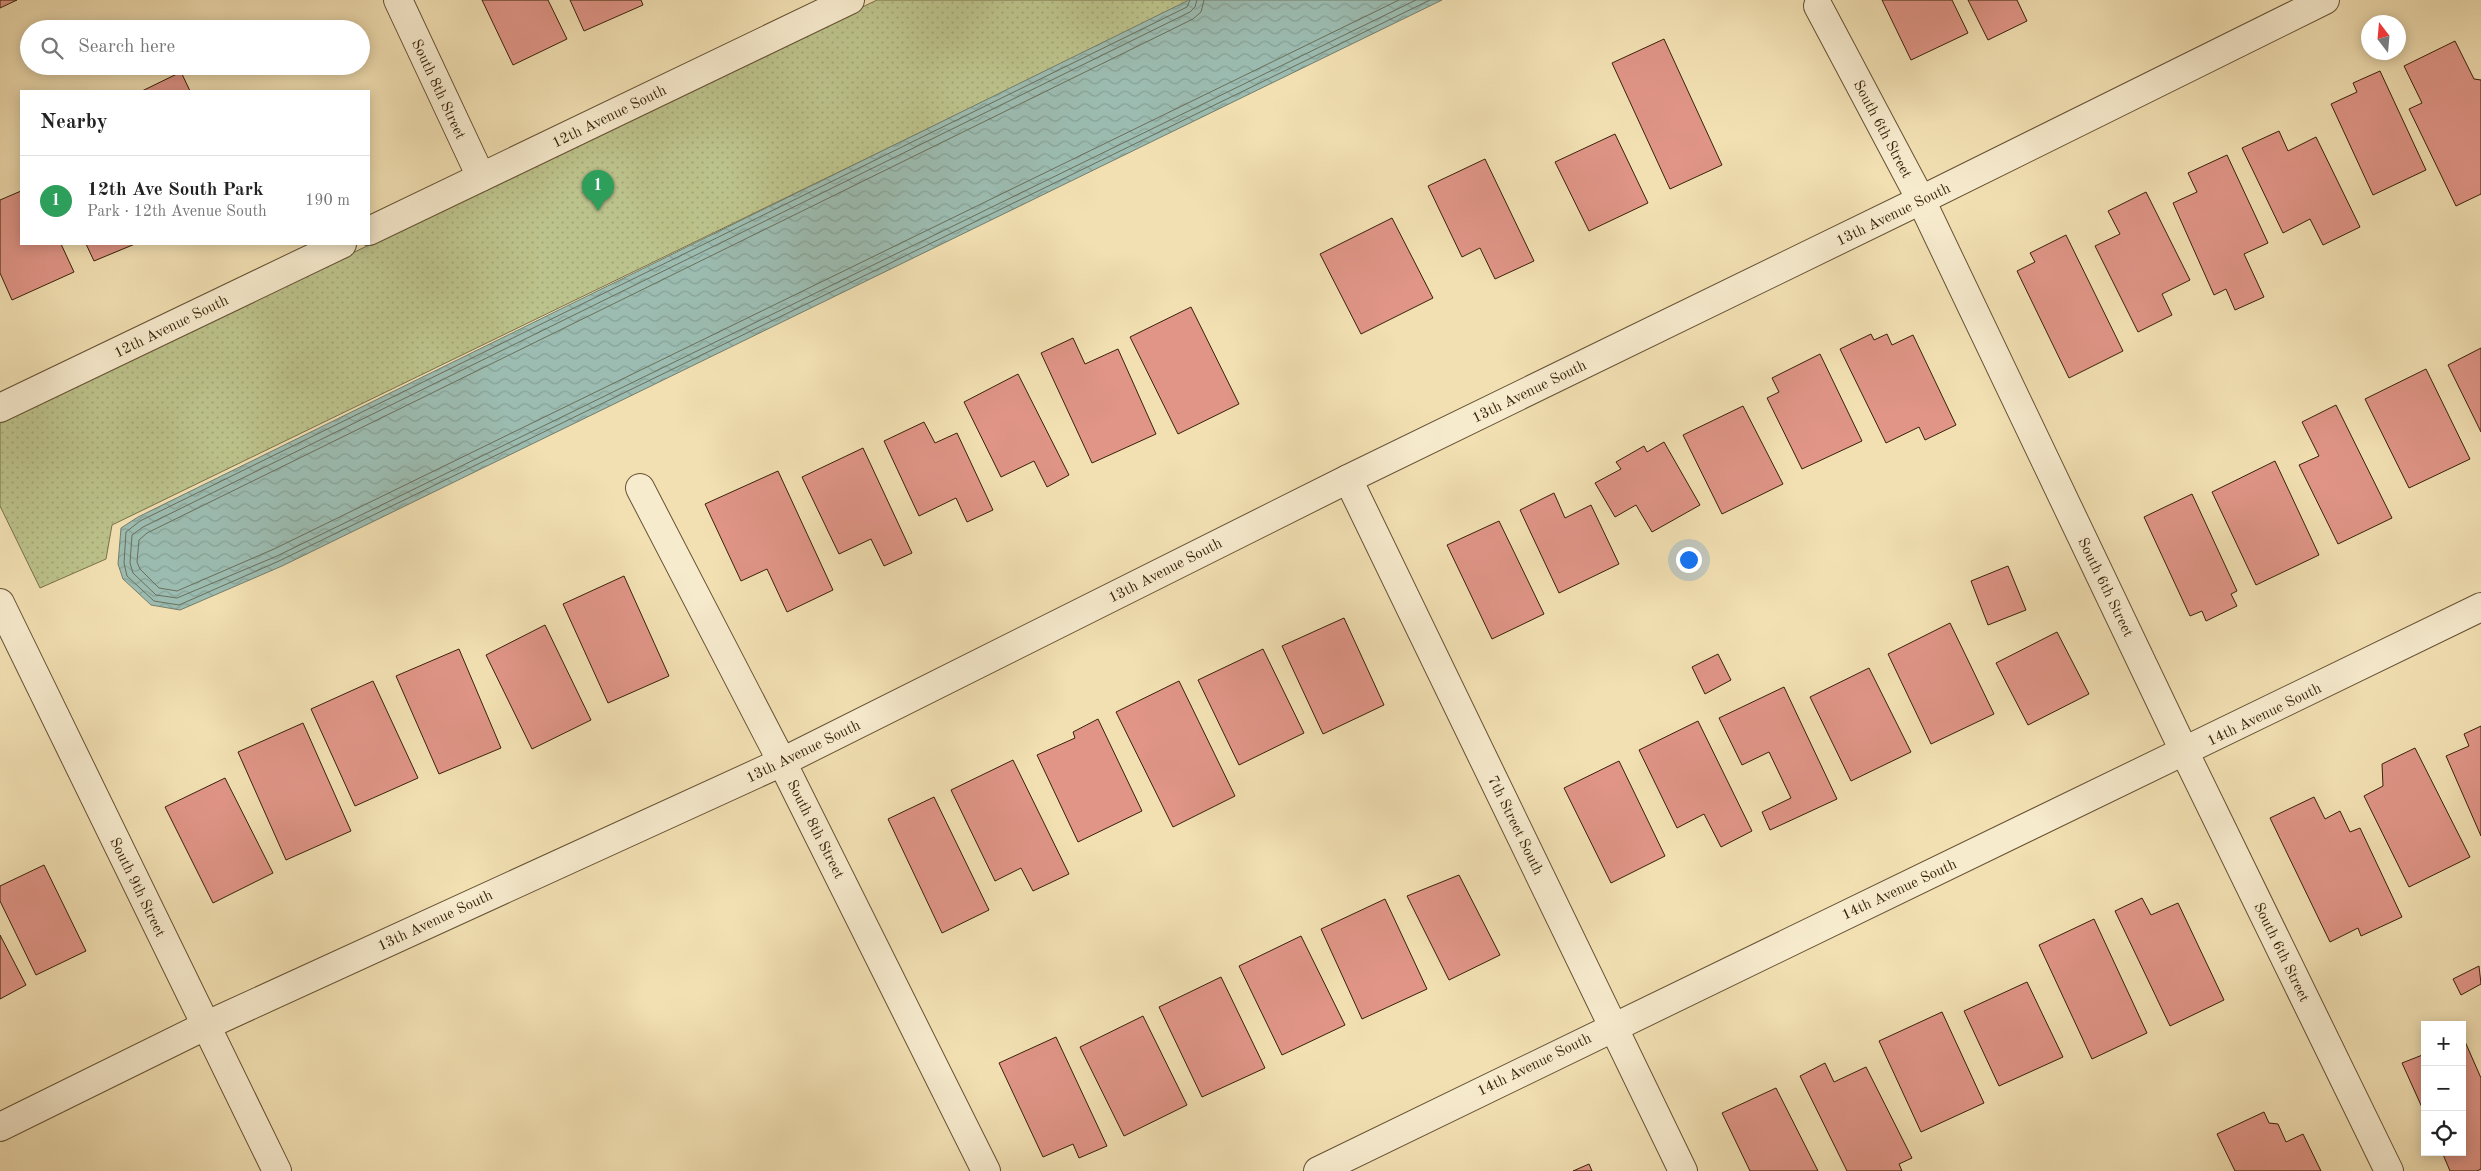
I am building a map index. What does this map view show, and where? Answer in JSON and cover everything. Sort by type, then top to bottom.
[{"type":"street","name":"South 8th Street","points":[[398,0],[481,177]]},
{"type":"street","name":"12th Avenue South","points":[[370,231],[850,0]]},
{"type":"street","name":"13th Avenue South","points":[[0,1127],[205,1026],[782,762],[1348,479],[1921,200],[2324,0]]},
{"type":"street","name":"South 6th Street","points":[[1818,6],[1921,200],[2185,753],[2389,1171]]},
{"type":"street","name":"12th Avenue South","points":[[0,408],[340,245]]},
{"type":"street","name":"7th Street South","points":[[1348,479],[1684,1171]]},
{"type":"street","name":"South 8th Street","points":[[640,488],[782,762],[986,1171]]},
{"type":"street","name":"South 9th Street","points":[[0,603],[277,1171]]},
{"type":"street","name":"14th Avenue South","points":[[1318,1171],[1613,1025],[2185,753],[2481,608]]},
{"type":"green space","points":[[877,0],[1193,0],[112,525],[106,559],[40,588],[0,506],[0,423]]},
{"type":"water","points":[[1189,0],[1442,0],[282,566],[180,610],[151,605],[123,579],[118,564],[121,528],[138,517]]},
{"type":"building","points":[[0,0],[17,0],[0,8]]},
{"type":"building","points":[[482,0],[548,0],[567,39],[513,65]]},
{"type":"building","points":[[570,0],[641,0],[643,5],[584,31]]},
{"type":"building","points":[[1882,0],[1952,0],[1968,33],[1911,60]]},
{"type":"building","points":[[1968,0],[2017,0],[2027,21],[1988,40]]},
{"type":"building","points":[[1664,39],[1722,165],[1670,189],[1612,63]]},
{"type":"building","points":[[2455,41],[2474,79],[2481,80],[2481,194],[2456,206],[2409,109],[2422,103],[2404,66]]},
{"type":"building","points":[[2380,71],[2426,170],[2373,195],[2331,104],[2357,92],[2353,83]]},
{"type":"building","points":[[175,75],[182,75],[190,90],[144,90]]},
{"type":"building","points":[[2279,131],[2288,151],[2316,137],[2360,227],[2323,245],[2310,219],[2283,233],[2242,148]]},
{"type":"building","points":[[1615,134],[1648,203],[1589,231],[1555,162]]},
{"type":"building","points":[[2227,155],[2268,243],[2244,254],[2264,297],[2235,310],[2226,289],[2214,295],[2173,203],[2197,192],[2188,173]]},
{"type":"building","points":[[1485,159],[1534,261],[1495,279],[1480,248],[1462,257],[1428,186]]},
{"type":"building","points":[[20,191],[20,245],[61,245],[74,272],[12,300],[0,273],[0,200]]},
{"type":"building","points":[[2146,192],[2190,280],[2162,294],[2172,315],[2138,332],[2095,246],[2120,234],[2108,211]]},
{"type":"building","points":[[1392,218],[1433,298],[1361,334],[1320,254]]},
{"type":"building","points":[[2066,235],[2123,351],[2069,378],[2017,271],[2035,262],[2030,253]]},
{"type":"building","points":[[86,245],[133,245],[94,261]]},
{"type":"building","points":[[1191,307],[1239,404],[1178,434],[1130,337]]},
{"type":"building","points":[[1871,334],[1874,340],[1887,334],[1892,345],[1913,335],[1956,425],[1925,440],[1919,427],[1886,443],[1840,349]]},
{"type":"building","points":[[1073,338],[1085,364],[1118,349],[1156,434],[1092,463],[1041,353]]},
{"type":"building","points":[[2481,348],[2481,432],[2448,365]]},
{"type":"building","points":[[1820,354],[1862,441],[1802,469],[1767,398],[1779,392],[1772,378]]},
{"type":"building","points":[[2426,369],[2470,459],[2409,488],[2365,399]]},
{"type":"building","points":[[1018,374],[1069,475],[1047,487],[1034,461],[1001,477],[964,402]]},
{"type":"building","points":[[2336,405],[2392,518],[2338,544],[2299,465],[2319,456],[2302,422]]},
{"type":"building","points":[[1743,406],[1783,484],[1722,514],[1683,435]]},
{"type":"building","points":[[924,422],[935,443],[957,433],[993,510],[967,522],[956,498],[919,516],[884,441]]},
{"type":"building","points":[[1664,442],[1700,505],[1652,532],[1636,505],[1615,517],[1595,483],[1621,469],[1616,462],[1644,446],[1647,452]]},
{"type":"building","points":[[863,448],[912,553],[884,566],[871,539],[839,554],[802,477]]},
{"type":"building","points":[[2275,461],[2319,555],[2256,585],[2212,492]]},
{"type":"building","points":[[778,471],[833,590],[787,612],[767,569],[741,581],[705,504]]},
{"type":"building","points":[[1554,493],[1565,518],[1591,505],[1619,564],[1559,593],[1520,510]]},
{"type":"building","points":[[2192,494],[2237,591],[2231,594],[2237,606],[2206,621],[2202,611],[2190,616],[2144,517]]},
{"type":"building","points":[[1499,521],[1544,614],[1492,639],[1447,545]]},
{"type":"building","points":[[2008,566],[2026,610],[1988,625],[1971,581]]},
{"type":"building","points":[[624,576],[669,676],[608,703],[563,604]]},
{"type":"building","points":[[1344,618],[1384,705],[1323,734],[1282,646]]},
{"type":"building","points":[[1950,623],[1994,714],[1931,744],[1888,654]]},
{"type":"building","points":[[545,625],[591,720],[532,749],[486,655]]},
{"type":"building","points":[[2057,632],[2089,694],[2028,725],[1996,663]]},
{"type":"building","points":[[459,649],[501,748],[439,774],[396,676]]},
{"type":"building","points":[[1263,649],[1304,733],[1239,765],[1198,680]]},
{"type":"building","points":[[1718,654],[1731,680],[1705,694],[1692,667]]},
{"type":"building","points":[[1869,668],[1911,752],[1851,781],[1810,697]]},
{"type":"building","points":[[373,681],[418,778],[355,806],[311,709]]},
{"type":"building","points":[[1179,681],[1235,796],[1173,827],[1116,712]]},
{"type":"building","points":[[1784,687],[1837,799],[1770,830],[1762,812],[1791,798],[1769,752],[1742,765],[1719,718]]},
{"type":"building","points":[[1098,719],[1142,811],[1078,842],[1037,755],[1075,738],[1073,732]]},
{"type":"building","points":[[1698,721],[1752,831],[1721,847],[1704,814],[1677,828],[1639,750]]},
{"type":"building","points":[[303,723],[351,831],[286,860],[238,752]]},
{"type":"building","points":[[2481,726],[2481,836],[2446,756],[2469,746],[2464,734]]},
{"type":"building","points":[[2415,748],[2470,857],[2409,887],[2364,796],[2383,786],[2382,764]]},
{"type":"building","points":[[1013,760],[1069,874],[1033,891],[1021,868],[995,881],[951,790]]},
{"type":"building","points":[[1619,761],[1665,856],[1611,883],[1564,788]]},
{"type":"building","points":[[225,778],[273,873],[213,903],[165,807]]},
{"type":"building","points":[[934,797],[989,910],[942,933],[888,819]]},
{"type":"building","points":[[2314,797],[2325,819],[2340,811],[2350,832],[2360,828],[2402,917],[2361,936],[2358,928],[2330,942],[2270,818]]},
{"type":"building","points":[[44,865],[86,951],[36,975],[0,901],[0,886]]},
{"type":"building","points":[[1459,875],[1500,955],[1449,980],[1407,896]]},
{"type":"building","points":[[2142,898],[2151,915],[2178,903],[2224,1000],[2170,1026],[2115,911]]},
{"type":"building","points":[[1385,899],[1427,989],[1362,1019],[1321,929]]},
{"type":"building","points":[[2094,919],[2147,1033],[2092,1059],[2039,945]]},
{"type":"building","points":[[0,935],[26,985],[0,999]]},
{"type":"building","points":[[1301,936],[1345,1025],[1282,1055],[1239,966]]},
{"type":"building","points":[[2479,966],[2481,984],[2461,995],[2453,979]]},
{"type":"building","points":[[1221,977],[1265,1068],[1202,1097],[1159,1007]]},
{"type":"building","points":[[2027,982],[2063,1057],[1999,1086],[1964,1011]]},
{"type":"building","points":[[1942,1012],[1984,1103],[1921,1132],[1879,1041]]},
{"type":"building","points":[[1143,1016],[1187,1105],[1124,1136],[1080,1047]]},
{"type":"building","points":[[1056,1037],[1107,1146],[1079,1158],[1073,1144],[1043,1157],[999,1063]]},
{"type":"building","points":[[2466,1044],[2481,1078],[2481,1169],[2477,1171],[2450,1171],[2444,1156],[2466,1156]]},
{"type":"building","points":[[2421,1056],[2421,1105],[2402,1063]]},
{"type":"building","points":[[1825,1063],[1834,1082],[1866,1067],[1912,1158],[1899,1164],[1902,1171],[1847,1171],[1800,1076]]},
{"type":"building","points":[[1776,1088],[1818,1171],[1750,1171],[1722,1113]]},
{"type":"building","points":[[2264,1112],[2269,1123],[2278,1124],[2286,1142],[2303,1134],[2321,1171],[2235,1171],[2217,1134]]},
{"type":"building","points":[[1589,1164],[1592,1171],[1573,1171]]},
{"type":"place","name":"12th Ave South Park","points":[[598,211]]}]
